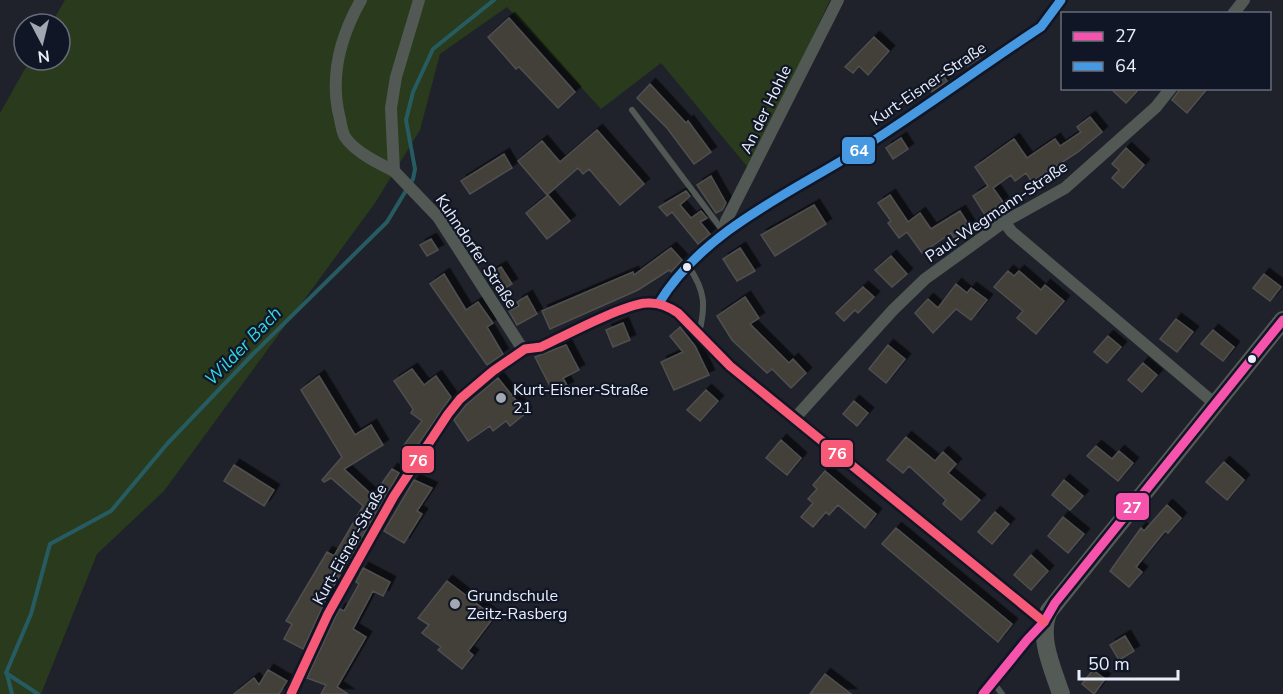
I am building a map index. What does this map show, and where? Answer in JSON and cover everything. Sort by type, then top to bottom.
[{"type":"street","name":"Kuhndorfer Straße","points":[[361,0],[343,35],[338,58],[335,87],[344,136],[375,162],[397,175],[413,190],[449,233],[520,345],[525,349]]},
{"type":"street","points":[[397,175],[391,108],[396,77],[419,0]]},
{"type":"street","name":"An der Hohle","points":[[725,234],[726,221],[838,0]]},
{"type":"street","name":"Kurt-Eisner-Straße","points":[[291,694],[328,614],[389,505],[448,414],[475,385],[525,349],[541,347],[631,306],[659,303],[669,287],[725,234],[856,152],[1041,27],[1061,0]]},
{"type":"street","points":[[1235,12],[1244,0]]},
{"type":"street","name":"Paul-Wegmann-Straße","points":[[795,418],[908,294],[956,254],[1004,222],[1065,188],[1156,107],[1169,90]]},
{"type":"street","points":[[1004,222],[1012,232],[1214,403]]},
{"type":"street","points":[[659,303],[678,313],[730,366],[1044,622],[1046,645],[1061,694]]},
{"type":"street","points":[[983,694],[1026,640],[1044,622],[1055,603],[1283,320]]},
{"type":"lane","points":[[632,110],[725,234]]},
{"type":"lane","points":[[689,267],[701,285],[704,305],[699,333]]},
{"type":"lane","points":[[993,682],[1002,694]]},
{"type":"green space","points":[[65,0],[830,0],[750,170],[661,63],[601,109],[507,7],[440,54],[420,130],[375,203],[164,491],[97,554],[41,694],[0,694],[0,113],[23,72],[72,72],[72,12],[58,12]]},
{"type":"building","points":[[509,18],[575,92],[558,108],[519,67],[516,69],[488,37]]},
{"type":"building","points":[[874,37],[889,51],[868,75],[859,66],[853,73],[845,67]]},
{"type":"building","points":[[973,52],[980,58],[968,66],[962,58]]},
{"type":"building","points":[[941,72],[947,81],[932,92],[926,84]]},
{"type":"building","points":[[650,84],[686,123],[688,121],[711,152],[694,164],[667,128],[637,98]]},
{"type":"building","points":[[1112,90],[1138,90],[1126,103]]},
{"type":"building","points":[[1180,90],[1206,90],[1187,113],[1172,100]]},
{"type":"building","points":[[1090,117],[1102,132],[1078,152],[1032,182],[1026,173],[1015,181],[1011,175],[993,188],[1003,202],[985,215],[973,196],[988,186],[975,167],[1014,139],[1027,158],[1055,139],[1060,146],[1081,132],[1077,127]]},
{"type":"building","points":[[597,130],[644,184],[620,205],[589,169],[583,174],[578,168],[547,195],[518,161],[542,141],[560,162]]},
{"type":"building","points":[[901,138],[908,149],[893,159],[886,148]]},
{"type":"building","points":[[1126,148],[1144,165],[1123,188],[1112,178],[1119,170],[1112,164]]},
{"type":"building","points":[[504,154],[512,168],[470,194],[461,181]]},
{"type":"building","points":[[711,176],[726,203],[722,210],[716,213],[697,185]]},
{"type":"building","points":[[686,191],[690,196],[680,205],[691,218],[701,211],[707,218],[700,222],[710,234],[698,244],[672,212],[667,216],[659,207]]},
{"type":"building","points":[[548,195],[570,221],[547,239],[526,213]]},
{"type":"building","points":[[890,195],[908,222],[920,213],[931,229],[960,211],[970,227],[954,238],[951,233],[922,253],[907,232],[899,238],[888,223],[891,221],[878,203]]},
{"type":"building","points":[[814,205],[826,224],[775,256],[761,235]]},
{"type":"building","points":[[431,239],[438,250],[427,256],[420,245]]},
{"type":"building","points":[[671,248],[682,260],[671,272],[669,270],[638,290],[550,329],[542,311],[633,272],[634,275]]},
{"type":"building","points":[[740,248],[755,271],[737,281],[723,259]]},
{"type":"building","points":[[891,256],[907,274],[892,287],[875,270]]},
{"type":"building","points":[[501,267],[512,284],[497,292],[487,275]]},
{"type":"building","points":[[1008,271],[1014,276],[1019,271],[1041,290],[1045,285],[1064,301],[1036,334],[1017,318],[1023,311],[994,287]]},
{"type":"building","points":[[444,274],[466,310],[478,302],[493,323],[487,327],[503,354],[487,365],[430,284]]},
{"type":"building","points":[[1264,274],[1281,287],[1270,301],[1253,288]]},
{"type":"building","points":[[956,284],[967,293],[971,288],[987,300],[971,320],[956,309],[933,333],[915,313],[928,299],[938,308]]},
{"type":"building","points":[[863,287],[874,297],[858,313],[855,310],[844,321],[836,313]]},
{"type":"building","points":[[527,296],[537,314],[517,325],[509,311],[519,306],[517,302]]},
{"type":"building","points":[[745,297],[759,318],[750,324],[789,363],[793,359],[806,373],[791,388],[772,369],[767,373],[732,340],[717,316]]},
{"type":"building","points":[[1176,319],[1193,332],[1177,352],[1160,339]]},
{"type":"building","points":[[623,323],[630,340],[613,347],[606,330]]},
{"type":"building","points":[[680,327],[695,346],[709,375],[674,390],[661,362],[683,352],[670,336]]},
{"type":"building","points":[[1213,330],[1234,347],[1223,361],[1201,344]]},
{"type":"building","points":[[1108,336],[1121,347],[1107,363],[1094,352]]},
{"type":"building","points":[[566,345],[579,370],[563,378],[568,387],[554,394],[535,357]]},
{"type":"building","points":[[888,345],[905,359],[886,383],[869,369]]},
{"type":"building","points":[[1143,363],[1157,375],[1142,392],[1128,380]]},
{"type":"building","points":[[412,369],[424,385],[436,376],[451,397],[410,456],[401,449],[422,421],[411,413],[413,409],[394,381]]},
{"type":"building","points":[[319,376],[355,435],[371,425],[383,445],[344,469],[373,496],[392,469],[399,473],[325,601],[303,649],[284,639],[292,624],[286,621],[327,552],[334,556],[363,506],[331,478],[324,482],[322,480],[342,457],[301,390]]},
{"type":"building","points":[[498,378],[526,413],[510,426],[506,421],[493,431],[490,426],[468,441],[454,420],[466,405]]},
{"type":"building","points":[[706,390],[718,401],[700,421],[687,410]]},
{"type":"building","points":[[854,401],[868,413],[857,426],[843,414]]},
{"type":"building","points":[[906,437],[935,461],[943,452],[956,464],[948,473],[980,500],[961,520],[943,504],[946,500],[909,466],[903,473],[887,460]]},
{"type":"building","points":[[781,440],[801,458],[787,475],[766,458]]},
{"type":"building","points":[[1096,446],[1112,459],[1119,451],[1133,463],[1118,481],[1087,456]]},
{"type":"building","points":[[1224,462],[1244,480],[1227,500],[1206,482]]},
{"type":"building","points":[[234,465],[274,490],[264,506],[224,481]]},
{"type":"building","points":[[825,471],[876,514],[865,528],[838,505],[829,515],[826,512],[813,527],[801,517],[813,503],[808,499],[817,489],[813,485]]},
{"type":"building","points":[[414,480],[432,488],[417,511],[422,514],[404,543],[384,531]]},
{"type":"building","points":[[1064,480],[1083,496],[1070,510],[1052,495]]},
{"type":"building","points":[[1167,505],[1181,518],[1168,533],[1165,531],[1136,567],[1142,572],[1129,587],[1110,571],[1141,528],[1144,531]]},
{"type":"building","points":[[995,512],[1009,524],[992,544],[978,532]]},
{"type":"building","points":[[1063,517],[1084,534],[1068,553],[1048,536]]},
{"type":"building","points":[[896,528],[1012,624],[998,642],[882,544]]},
{"type":"building","points":[[1031,555],[1048,571],[1031,590],[1014,575]]},
{"type":"building","points":[[363,568],[390,582],[383,596],[373,591],[353,629],[366,637],[337,687],[348,694],[321,694],[326,685],[307,678],[335,618],[340,609],[344,611],[359,584],[356,582]]},
{"type":"building","points":[[447,581],[494,617],[468,651],[473,655],[462,669],[438,650],[441,647],[422,633],[429,625],[418,618]]},
{"type":"building","points":[[1125,636],[1134,651],[1119,660],[1110,645]]},
{"type":"building","points":[[268,670],[287,681],[279,694],[234,694],[254,678],[259,685]]},
{"type":"building","points":[[1093,670],[1105,679],[1094,694],[1082,684]]},
{"type":"building","points":[[825,674],[851,694],[810,694]]},
{"type":"waterway","name":"Wilder Bach","points":[[6,673],[31,614],[50,544],[111,511],[167,444],[253,354],[387,222],[413,179],[415,169],[406,120],[413,92],[433,49],[494,0]]},
{"type":"waterway","name":"Wilder Bach","points":[[6,673],[38,694]]},
{"type":"waterway","points":[[7,674],[12,694]]},
{"type":"transit line","name":"64","points":[[659,303],[698,255],[722,235],[775,200],[856,152],[1041,27],[1061,0]]},
{"type":"transit line","name":"76","points":[[291,694],[328,614],[394,496],[460,399],[493,371],[525,349],[541,347],[609,314],[647,303],[663,305],[678,313],[730,366],[1044,622]]},
{"type":"transit line","name":"27","points":[[983,694],[1044,622],[1055,603],[1283,320]]},
{"type":"place","name":"Kurt-Eisner-Straße 21","points":[[501,398]]},
{"type":"place","name":"Grundschule Zeitz-Rasberg","points":[[455,604]]}]
